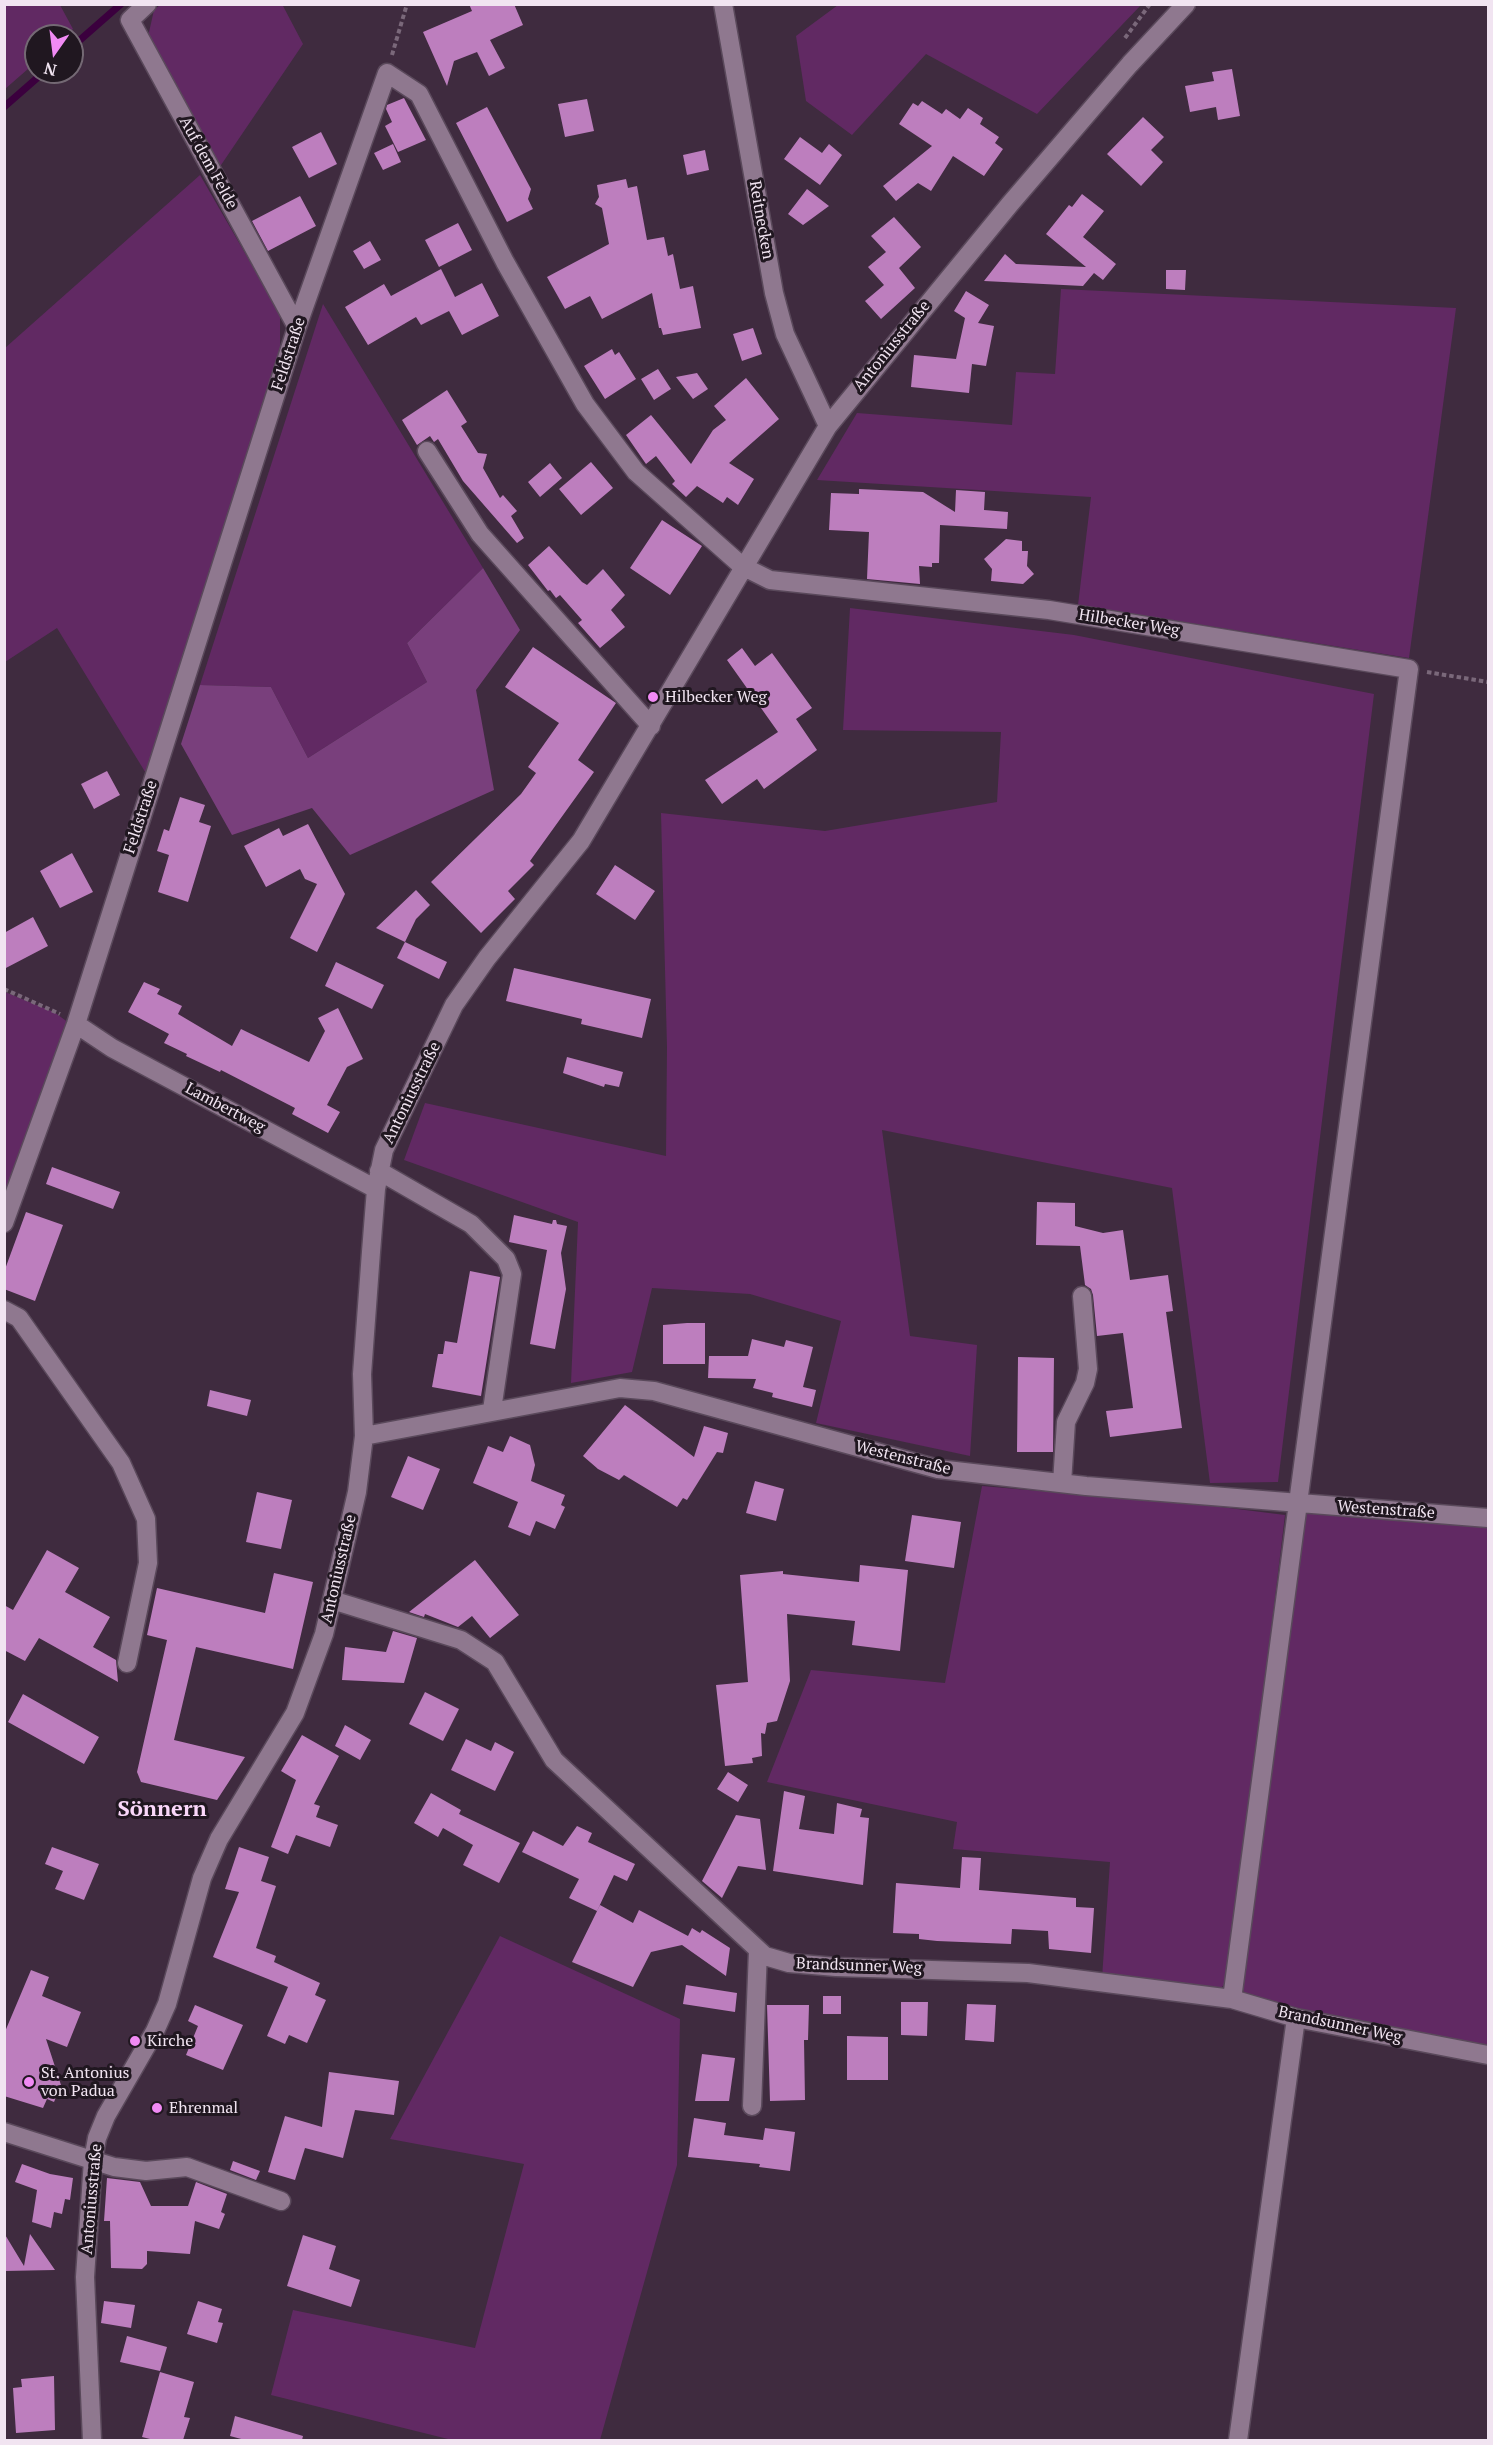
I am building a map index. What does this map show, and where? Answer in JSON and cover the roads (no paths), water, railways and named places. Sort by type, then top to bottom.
[{"type":"street","name":"Auf dem Felde","points":[[147,4],[130,20],[297,327]]},
{"type":"street","name":"Reitnecken","points":[[723,4],[774,293],[785,334],[828,426]]},
{"type":"street","name":"Antoniusstraße","points":[[92,2440],[85,2277],[93,2160],[97,2138],[106,2116],[155,2031],[167,2004],[202,1878],[219,1839],[295,1713],[324,1634],[357,1492],[364,1436],[362,1374],[378,1180],[384,1150],[454,1005],[487,958],[580,841],[651,726],[742,566],[828,426],[1010,204],[1130,64],[1186,4]]},
{"type":"street","name":"Feldstraße","points":[[4,1223],[76,1024],[297,327],[387,73],[419,94],[505,262],[585,404],[636,472],[742,566]]},
{"type":"street","points":[[427,451],[480,534],[651,726]]},
{"type":"street","name":"Hilbecker Weg","points":[[742,566],[770,580],[1049,610],[1409,669],[1300,1503]]},
{"type":"street","name":"Lambertweg","points":[[76,1024],[112,1048],[471,1224],[506,1259],[512,1274],[492,1410]]},
{"type":"street","points":[[1062,1483],[1066,1422],[1088,1370],[1082,1296]]},
{"type":"street","points":[[4,1310],[20,1318],[121,1463],[146,1519],[148,1563],[127,1663]]},
{"type":"street","name":"Westenstraße","points":[[364,1436],[492,1410],[620,1388],[654,1391],[938,1469],[1062,1483],[1488,1518]]},
{"type":"street","points":[[1232,2000],[1300,1503]]},
{"type":"street","name":"Brandsunner Weg","points":[[332,1600],[461,1640],[495,1662],[554,1760],[765,1956],[789,1963],[1028,1973],[1232,2000],[1296,2018],[1488,2055]]},
{"type":"street","points":[[752,2106],[758,1950]]},
{"type":"street","points":[[1238,2440],[1296,2018]]},
{"type":"street","points":[[4,2132],[114,2167],[146,2171],[188,2167],[281,2201]]},
{"type":"waterway","points":[[84,36],[121,4]]},
{"type":"waterway","points":[[4,107],[30,84]]},
{"type":"place","name":"Hilbecker Weg","points":[[653,697]]},
{"type":"place","name":"Kirche","points":[[135,2041]]},
{"type":"place","name":"St. Antonius von Padua","points":[[29,2082]]},
{"type":"place","name":"Ehrenmal","points":[[157,2108]]},
{"type":"district","name":"Sönnern","points":[[162,1810]]}]
